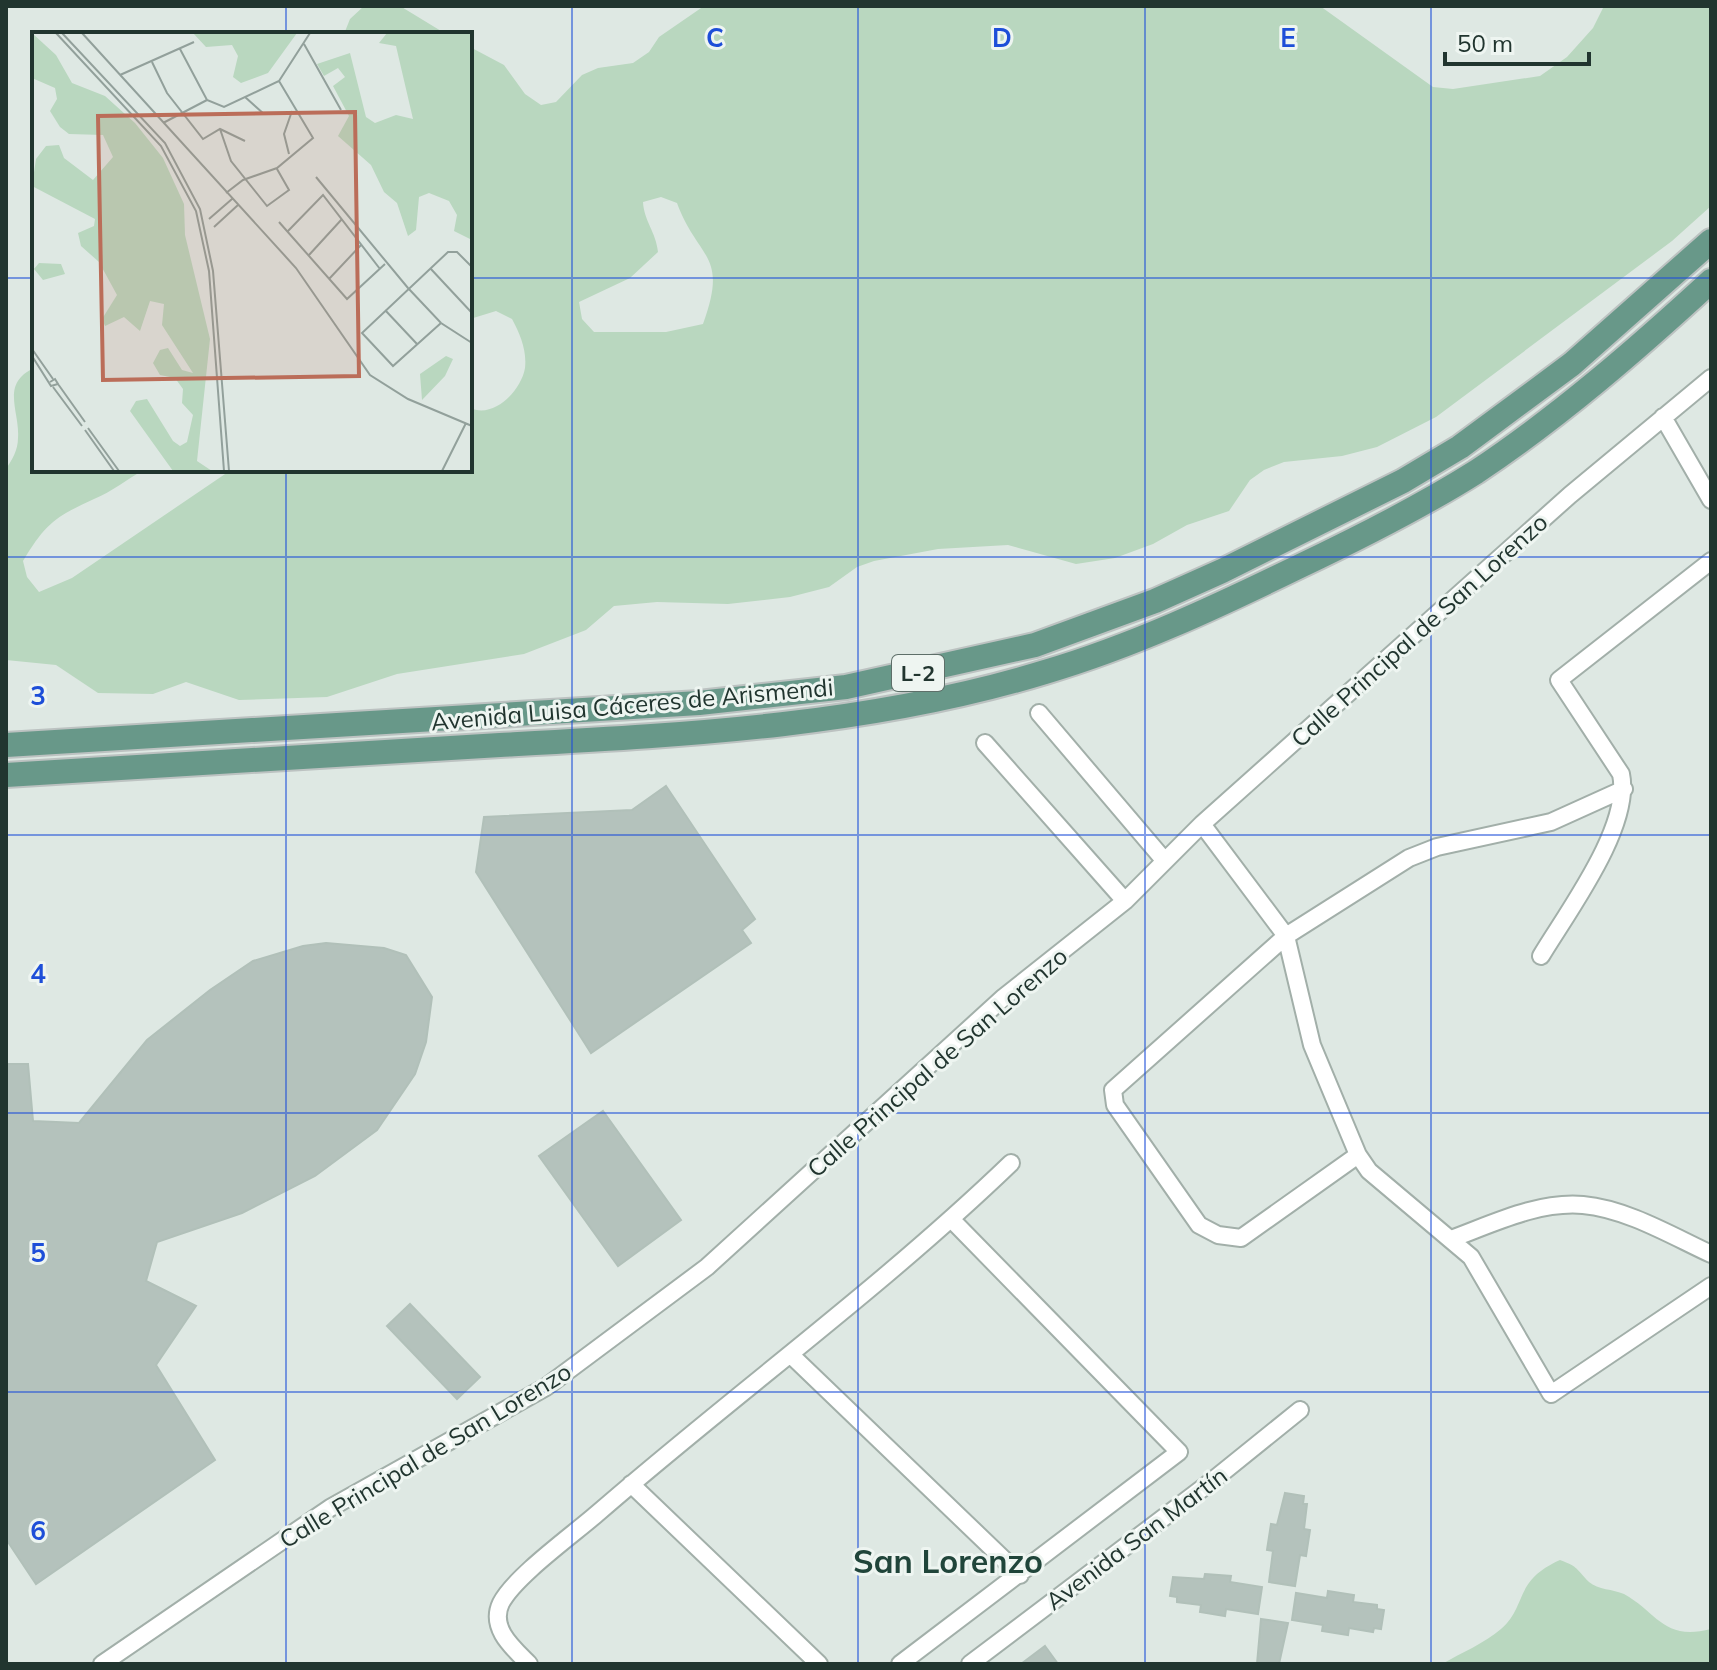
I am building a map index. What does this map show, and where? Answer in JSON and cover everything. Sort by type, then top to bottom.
[{"type":"main road","name":"Avenida Luisa Cáceres de Arismendi","points":[[6,745],[699,703],[846,687],[1035,645],[1106,620],[1209,577],[1351,509],[1460,447],[1572,364],[1711,241]]},
{"type":"main road","name":"Avenida Luisa Cáceres de Arismendi","points":[[6,775],[610,739],[735,728],[851,716],[1043,673],[1207,610],[1365,536],[1417,507],[1534,431],[1603,377],[1711,281]]},
{"type":"street","name":"Calle Principal de San Lorenzo","points":[[102,1664],[330,1508],[546,1387],[707,1267],[1004,997],[1125,901],[1202,824],[1711,378]]},
{"type":"street","points":[[1663,417],[1711,500]]},
{"type":"street","points":[[1541,956],[1602,853],[1624,789],[1621,774],[1559,680],[1711,561]]},
{"type":"street","points":[[1039,713],[1164,860]]},
{"type":"street","points":[[985,743],[1125,901]]},
{"type":"street","points":[[1358,1155],[1241,1238],[1218,1235],[1199,1225],[1115,1105],[1113,1090],[1286,936],[1409,858],[1437,847],[1551,822],[1624,789]]},
{"type":"street","points":[[1202,824],[1286,936],[1312,1045],[1358,1155],[1369,1171],[1471,1257],[1551,1394],[1711,1286]]},
{"type":"street","points":[[529,1664],[500,1629],[497,1614],[513,1587],[631,1484],[792,1356],[952,1220],[1011,1163]]},
{"type":"street","points":[[1451,1239],[1514,1215],[1583,1205],[1639,1221],[1711,1254]]},
{"type":"street","points":[[900,1664],[1179,1452],[952,1220]]},
{"type":"street","points":[[792,1356],[1020,1575]]},
{"type":"street","name":"Avenida San Martín","points":[[970,1664],[1212,1481],[1300,1410]]},
{"type":"street","points":[[631,1484],[819,1664]]},
{"type":"green space","points":[[364,6],[400,6],[443,32],[345,32],[350,19]]},
{"type":"green space","points":[[704,6],[1320,6],[1433,87],[1453,89],[1540,76],[1567,57],[1593,28],[1604,6],[1711,6],[1711,206],[1672,241],[1436,417],[1377,447],[1342,456],[1284,462],[1264,470],[1250,480],[1229,511],[1187,525],[1153,544],[1115,558],[1076,564],[1008,545],[938,549],[874,561],[857,567],[829,587],[790,597],[728,604],[657,602],[614,606],[586,630],[524,654],[397,674],[327,697],[239,700],[186,682],[153,694],[98,693],[56,665],[6,660],[6,469],[17,447],[14,399],[17,382],[24,374],[32,369],[32,472],[141,472],[70,511],[45,529],[23,561],[27,577],[39,592],[72,578],[228,472],[472,472],[472,408],[488,410],[512,394],[525,368],[525,355],[512,319],[496,311],[472,318],[472,48],[504,65],[525,94],[541,105],[556,102],[582,75],[598,68],[633,63],[649,52],[659,37]],"holes":[[[661,197],[677,203],[712,270],[713,283],[703,324],[666,332],[594,332],[582,319],[579,302],[630,278],[658,252],[643,202]]]},
{"type":"green space","points":[[1560,1560],[1574,1567],[1593,1585],[1636,1601],[1671,1628],[1695,1632],[1711,1629],[1711,1664],[1442,1664],[1501,1629],[1535,1576]]},
{"type":"building","points":[[666,786],[755,919],[742,930],[751,943],[591,1053],[476,872],[484,817],[632,810]]},
{"type":"building","points":[[326,943],[384,948],[406,955],[432,997],[426,1042],[415,1074],[377,1130],[315,1176],[242,1213],[157,1242],[146,1281],[196,1306],[156,1365],[215,1460],[36,1584],[6,1539],[6,1064],[28,1064],[33,1121],[79,1123],[147,1040],[210,990],[253,961],[303,946]]},
{"type":"building","points":[[603,1111],[681,1220],[618,1266],[539,1156]]},
{"type":"building","points":[[410,1304],[480,1377],[457,1399],[387,1326]]},
{"type":"building","points":[[1285,1493],[1304,1496],[1303,1504],[1307,1504],[1304,1529],[1310,1530],[1306,1556],[1300,1555],[1295,1586],[1269,1582],[1273,1551],[1267,1550],[1271,1524],[1277,1525]]},
{"type":"building","points":[[1205,1574],[1231,1576],[1230,1582],[1262,1587],[1258,1614],[1226,1609],[1225,1616],[1200,1612],[1201,1605],[1177,1602],[1177,1597],[1170,1596],[1173,1577],[1204,1579]]},
{"type":"building","points":[[1328,1591],[1354,1595],[1353,1602],[1377,1605],[1377,1609],[1384,1610],[1381,1629],[1374,1628],[1373,1632],[1349,1628],[1348,1635],[1322,1631],[1323,1625],[1292,1620],[1296,1593],[1327,1598]]},
{"type":"building","points":[[1261,1619],[1288,1623],[1279,1664],[1257,1664]]},
{"type":"building","points":[[1045,1646],[1058,1664],[1021,1664]]},
{"type":"district","name":"San Lorenzo","points":[[948,1561]]}]
